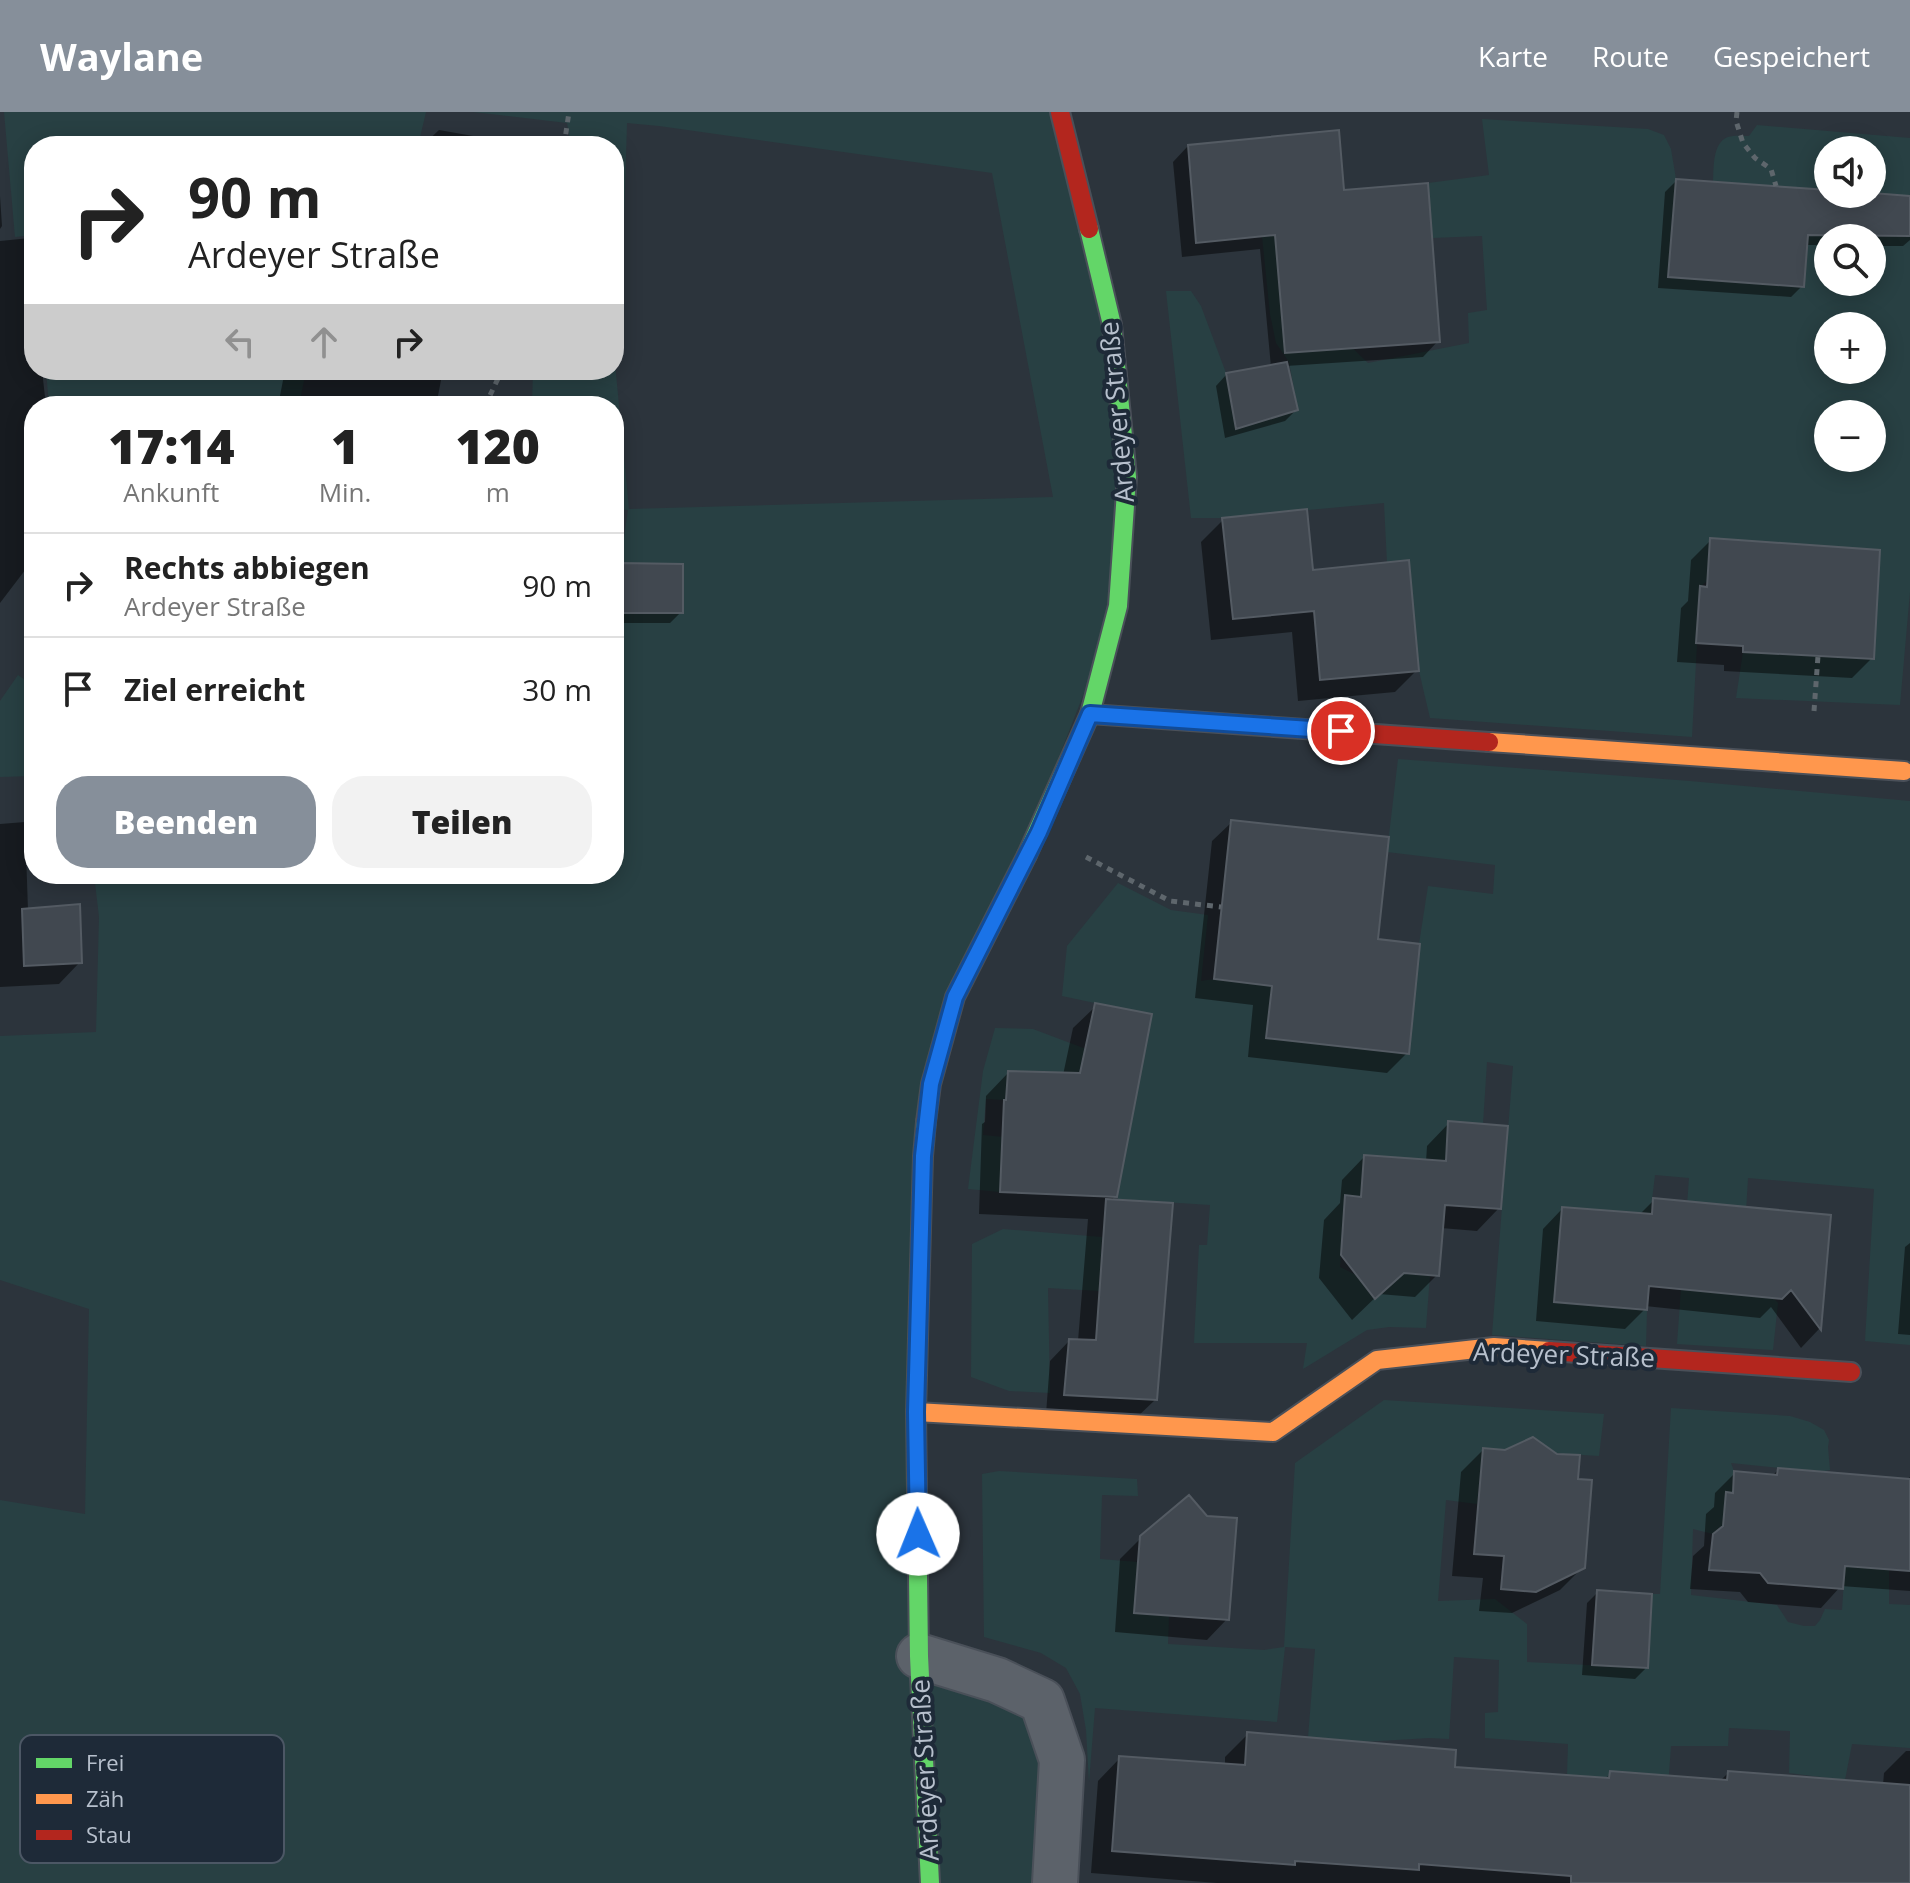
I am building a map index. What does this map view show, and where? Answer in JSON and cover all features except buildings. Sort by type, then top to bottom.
[{"type":"main road","name":"Ardeyer Straße","points":[[930,1883],[919,1656],[916,1412],[923,1156],[931,1084],[955,997],[1039,832],[1090,714],[1118,606],[1125,521],[1127,477],[1112,325],[1060,112]]},
{"type":"main road","points":[[1090,714],[1904,771]]},
{"type":"main road","name":"Ardeyer Straße","points":[[916,1412],[1273,1432],[1377,1360],[1494,1347],[1851,1372]]},
{"type":"street","name":"Ardeyer Straße","points":[[919,1656],[997,1680],[1042,1701],[1062,1760],[1055,1883]]},
{"type":"path","points":[[565,136],[569,112]]},
{"type":"path","points":[[1737,112],[1736,121],[1743,143],[1755,158],[1771,169],[1776,186]]},
{"type":"path","points":[[1039,832],[1170,901],[1221,907]]},
{"type":"green space","points":[[4,112],[426,112],[420,136],[24,136],[24,236],[15,237]]},
{"type":"green space","points":[[473,112],[1060,112],[1112,325],[1118,606],[931,1084],[919,1656],[1042,1701],[1055,1883],[0,1883],[0,1500],[85,1514],[89,1309],[0,1280],[0,1036],[96,1032],[99,917],[95,884],[624,884],[624,536],[628,510],[624,510],[624,457],[629,509],[1053,497],[992,173],[627,123],[624,223],[624,136],[569,136],[567,123]]},
{"type":"green space","points":[[1482,119],[1648,129],[1664,135],[1671,149],[1676,179],[1668,277],[1803,287],[1811,189],[1713,181],[1719,145],[1728,137],[1749,136],[1757,125],[1910,138],[1910,592],[1900,705],[1736,698],[1743,652],[1874,659],[1880,550],[1710,539],[1707,581],[1700,587],[1692,737],[1430,718],[1419,671],[1409,561],[1387,563],[1384,503],[1222,518],[1191,518],[1166,291],[1191,291],[1201,306],[1226,373],[1236,429],[1298,410],[1289,362],[1276,343],[1270,314],[1262,236],[1275,235],[1281,310],[1340,336],[1368,363],[1469,343],[1468,313],[1487,310],[1482,236],[1432,238],[1428,183],[1489,175]]},
{"type":"green space","points":[[47,380],[304,380],[301,396],[48,396]]},
{"type":"green space","points":[[533,380],[617,380],[618,396],[532,396]]},
{"type":"green space","points":[[18,675],[24,679],[24,776],[0,777],[0,701]]},
{"type":"green space","points":[[1398,759],[1910,801],[1910,1345],[1865,1341],[1874,1189],[1748,1178],[1741,1295],[1774,1299],[1778,1303],[1773,1350],[1677,1344],[1689,1178],[1655,1175],[1649,1225],[1608,1222],[1597,1210],[1573,1208],[1561,1219],[1554,1302],[1647,1310],[1646,1346],[1492,1335],[1513,1066],[1487,1062],[1483,1124],[1449,1121],[1446,1161],[1364,1155],[1361,1197],[1345,1196],[1340,1267],[1356,1275],[1368,1289],[1385,1290],[1398,1278],[1399,1272],[1430,1275],[1426,1328],[1367,1330],[1303,1369],[1307,1343],[1194,1343],[1199,1245],[1207,1245],[1210,1205],[1118,1199],[1120,1133],[1129,1135],[1151,1015],[1062,996],[1067,946],[1118,883],[1171,910],[1208,915],[1201,981],[1214,979],[1272,986],[1267,1038],[1409,1054],[1419,944],[1428,886],[1493,894],[1495,865],[1387,852]]},
{"type":"green space","points":[[995,1028],[1033,1029],[1086,1049],[1084,1073],[1008,1071],[1006,1100],[986,1099],[983,1135],[1003,1137],[1000,1192],[968,1189],[983,1071]]},
{"type":"green space","points":[[1003,1229],[1102,1237],[1099,1291],[1048,1288],[1050,1393],[1009,1391],[971,1377],[972,1244]]},
{"type":"green space","points":[[1384,1400],[1604,1414],[1599,1456],[1550,1453],[1550,1449],[1533,1441],[1515,1445],[1514,1451],[1483,1448],[1477,1504],[1446,1500],[1438,1601],[1495,1599],[1527,1624],[1527,1662],[1648,1668],[1652,1594],[1660,1594],[1671,1408],[1790,1416],[1824,1430],[1829,1440],[1830,1470],[1820,1472],[1731,1463],[1734,1471],[1733,1493],[1726,1493],[1723,1525],[1713,1534],[1693,1529],[1691,1595],[1777,1605],[1788,1622],[1815,1626],[1825,1609],[1842,1610],[1847,1536],[1889,1568],[1889,1604],[1910,1605],[1910,1748],[1852,1744],[1845,1780],[1789,1773],[1790,1731],[1729,1728],[1728,1746],[1671,1746],[1668,1787],[1567,1775],[1568,1744],[1485,1738],[1485,1713],[1498,1712],[1499,1660],[1454,1657],[1449,1739],[1363,1742],[1308,1738],[1315,1649],[1285,1647],[1277,1722],[1095,1708],[1089,1782],[1080,1694],[1066,1668],[1041,1653],[984,1637],[982,1474],[999,1471],[1137,1479],[1138,1496],[1102,1495],[1100,1559],[1138,1562],[1134,1612],[1169,1615],[1168,1644],[1264,1650],[1284,1647],[1295,1463]]},
{"type":"traffic: fast","points":[[1027,855],[1090,714],[1118,606],[1127,477],[1112,325],[1089,229]]},
{"type":"traffic: fast","points":[[926,1122],[916,1412],[919,1656],[930,1883]]},
{"type":"traffic: slow","points":[[1489,742],[1904,771]]},
{"type":"traffic: slow","points":[[916,1412],[1273,1432],[1377,1360],[1494,1347],[1549,1351]]},
{"type":"traffic: jam","points":[[1060,112],[1089,229]]},
{"type":"traffic: jam","points":[[1090,714],[1489,742]]},
{"type":"traffic: jam","points":[[926,1122],[931,1084],[955,997],[1027,855]]},
{"type":"traffic: jam","points":[[1549,1351],[1851,1372]]},
{"type":"route","points":[[918,1534],[916,1412],[923,1156],[931,1084],[955,997],[1039,832],[1090,714],[1341,731]]}]
